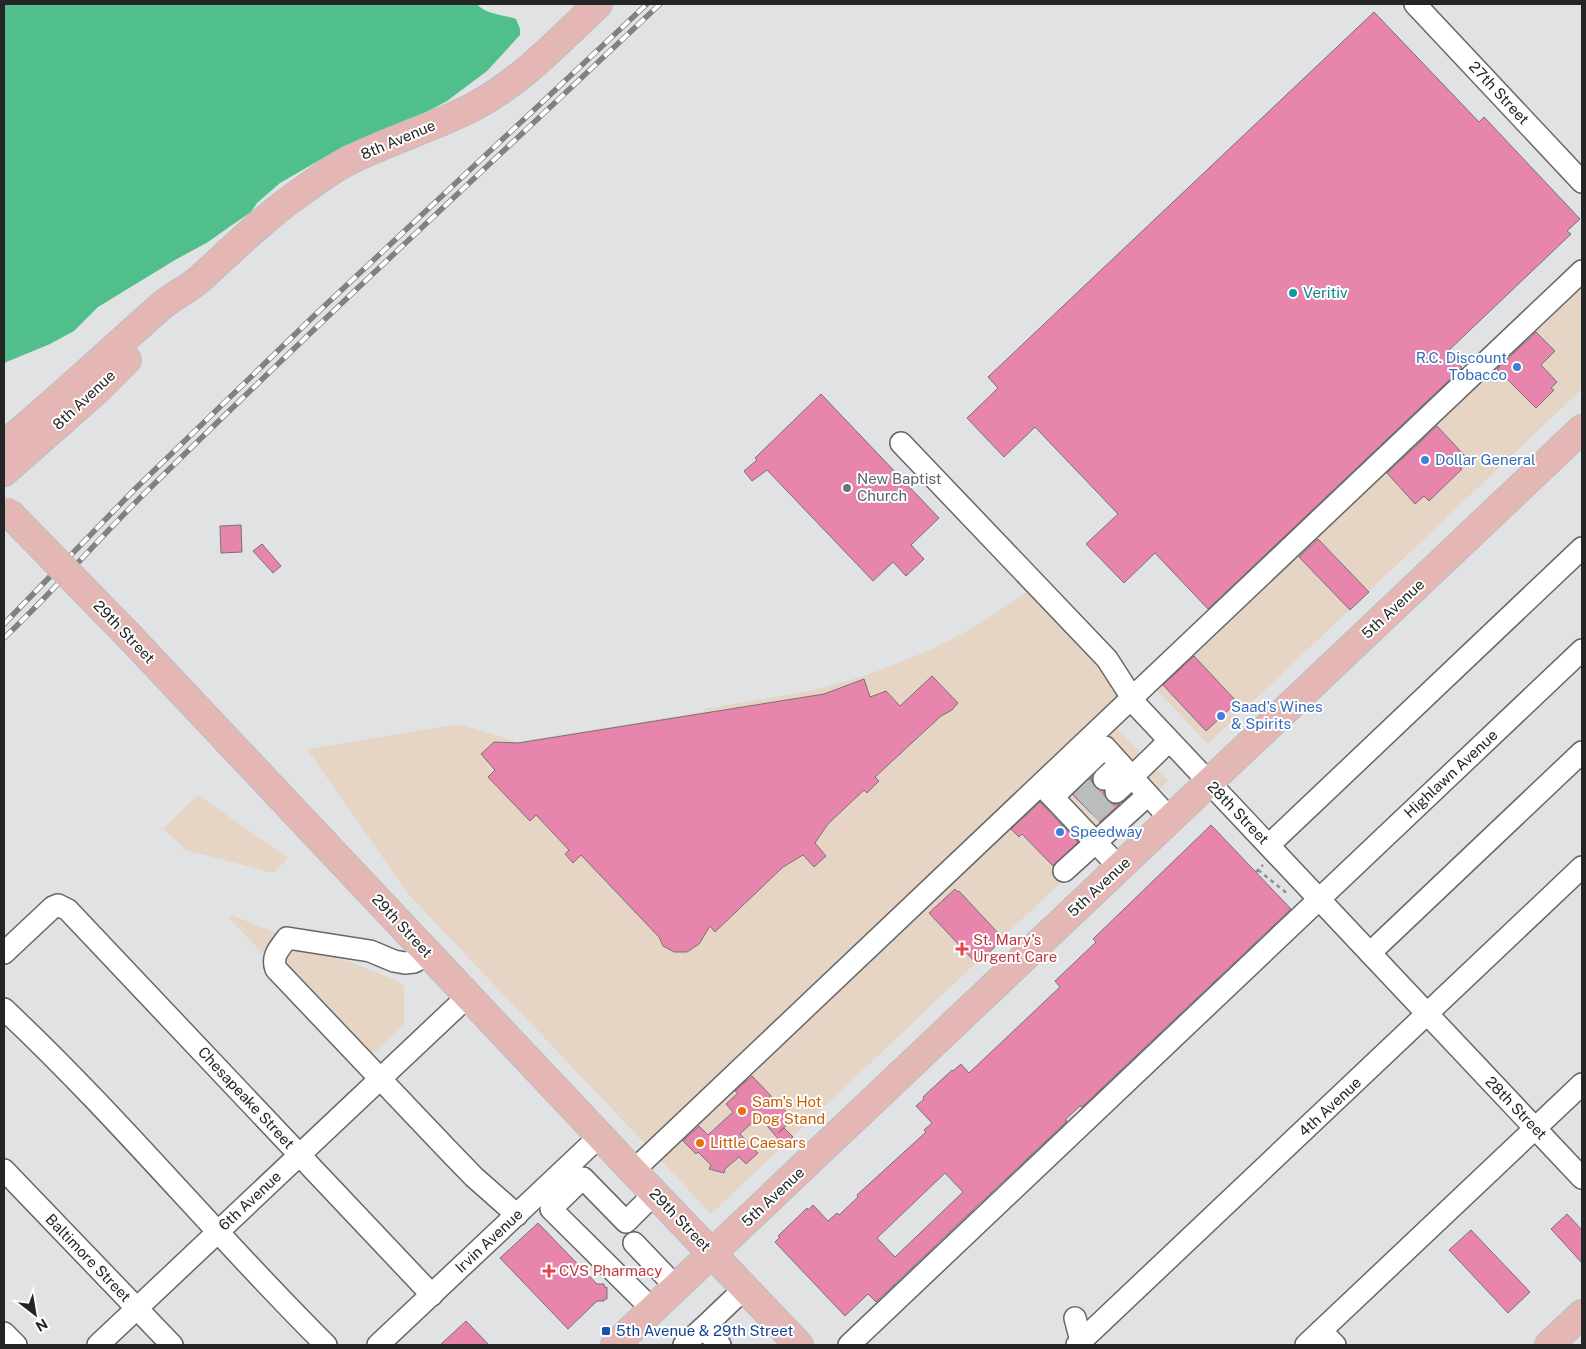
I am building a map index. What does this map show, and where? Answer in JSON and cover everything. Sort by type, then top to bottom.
[{"type":"main road","name":"8th Avenue","points":[[4,472],[97,390],[170,317],[200,279],[246,235],[306,187],[344,163],[475,106],[512,81],[547,52],[598,4]]},
{"type":"main road","name":"8th Avenue","points":[[4,445],[44,412],[161,306],[200,279]]},
{"type":"main road","name":"5th Avenue","points":[[615,1345],[1582,429]]},
{"type":"main road","name":"29th Street","points":[[4,508],[130,637],[654,1194],[799,1345]]},
{"type":"main road","points":[[1549,1345],[1582,1314]]},
{"type":"street","name":"27th Street","points":[[1415,4],[1582,182]]},
{"type":"street","points":[[633,1171],[1069,806],[1095,745],[1131,698],[1582,271]]},
{"type":"street","name":"28th Street","points":[[902,443],[1108,659],[1118,673],[1131,698],[1169,741],[1582,1178]]},
{"type":"street","points":[[1269,845],[1582,548]]},
{"type":"street","name":"Highlawn Avenue","points":[[849,1345],[1582,650]]},
{"type":"street","points":[[1110,785],[1126,771],[1169,741]]},
{"type":"street","points":[[1095,745],[1105,747],[1171,820]]},
{"type":"street","points":[[1370,953],[1582,752]]},
{"type":"street","points":[[1064,871],[1148,795]]},
{"type":"street","points":[[1069,806],[1095,842],[1120,868]]},
{"type":"street","name":"4th Avenue","points":[[1080,1343],[1582,867]]},
{"type":"street","name":"Chesapeake Street","points":[[4,953],[47,911],[58,905],[68,910],[432,1294]]},
{"type":"street","points":[[428,954],[414,962],[405,963],[394,961],[370,951],[287,938],[274,957],[274,963],[276,969],[379,1079],[474,1177],[517,1215]]},
{"type":"street","name":"6th Avenue","points":[[98,1345],[468,996]]},
{"type":"street","points":[[4,1009],[44,1047],[326,1345]]},
{"type":"street","points":[[1321,1340],[1582,1084]]},
{"type":"street","name":"Irvin Avenue","points":[[378,1345],[517,1215],[560,1187],[600,1136]]},
{"type":"street","name":"Baltimore Street","points":[[4,1170],[172,1345]]},
{"type":"street","points":[[653,1310],[551,1209],[560,1187],[583,1178],[626,1222],[654,1194]]},
{"type":"street","points":[[634,1243],[677,1288]]},
{"type":"street","points":[[684,1345],[745,1288]]},
{"type":"street","points":[[1075,1318],[1080,1343]]},
{"type":"street","points":[[703,1328],[720,1345]]},
{"type":"street","points":[[4,1333],[16,1345]]},
{"type":"path","points":[[1258,870],[1292,898]]},
{"type":"shaded area","points":[[1582,276],[1582,389],[1208,744],[1151,684]]},
{"type":"shaded area","points":[[1027,592],[1124,695],[648,1147],[409,895],[307,749],[458,724],[517,742],[706,711],[704,709],[810,691],[868,675],[923,653],[981,623]]},
{"type":"shaded area","points":[[1111,722],[1168,781],[711,1214],[655,1154]]},
{"type":"shaded area","points":[[198,795],[288,858],[273,873],[182,849],[183,847],[163,829]]},
{"type":"shaded area","points":[[231,915],[400,982],[404,987],[404,1025],[365,1061],[229,918]]},
{"type":"green space","points":[[4,4],[477,4],[484,10],[516,19],[520,35],[487,71],[447,101],[417,117],[344,146],[280,183],[257,203],[251,212],[208,242],[98,307],[74,331],[50,344],[4,363]]},
{"type":"building","name":"Veritiv","points":[[1374,12],[1479,122],[1484,117],[1580,219],[1567,231],[1571,234],[1447,352],[1462,368],[1208,609],[1155,553],[1124,583],[1086,544],[1118,514],[1035,427],[1004,457],[967,418],[998,388],[988,377]]},
{"type":"building","name":"R.C. Discount Tobacco","points":[[1536,332],[1555,351],[1541,365],[1557,382],[1551,388],[1554,390],[1536,408],[1497,369]]},
{"type":"building","name":"New Baptist Church","points":[[821,394],[939,518],[911,545],[924,559],[906,576],[893,562],[873,581],[767,470],[752,481],[744,471]]},
{"type":"building","name":"Dollar General","points":[[1437,426],[1465,456],[1458,464],[1462,469],[1429,501],[1424,496],[1415,504],[1387,473]]},
{"type":"building","points":[[241,525],[242,552],[221,553],[220,526]]},
{"type":"building","points":[[1318,539],[1369,592],[1350,610],[1299,557]]},
{"type":"building","points":[[262,544],[281,566],[273,573],[253,551]]},
{"type":"building","points":[[1194,656],[1237,702],[1206,731],[1163,685]]},
{"type":"building","points":[[932,676],[958,703],[952,710],[941,716],[875,777],[879,781],[867,793],[864,790],[828,824],[815,843],[826,856],[814,867],[803,855],[783,867],[715,932],[710,926],[699,944],[687,952],[674,952],[663,946],[659,937],[581,855],[573,863],[565,854],[569,850],[536,815],[530,821],[488,777],[495,770],[481,754],[494,742],[518,743],[824,694],[864,679],[870,697],[886,691],[900,706]]},
{"type":"building","points":[[1092,777],[1095,787],[1104,791],[1107,801],[1113,804],[1120,804],[1100,822],[1073,795]]},
{"type":"building","points":[[1040,802],[1078,842],[1053,866],[1022,834],[1019,837],[1011,829]]},
{"type":"building","points":[[1211,825],[1291,909],[1082,1107],[1080,1106],[1065,1120],[1067,1121],[876,1302],[868,1294],[845,1316],[775,1242],[780,1237],[778,1236],[807,1208],[808,1210],[813,1205],[828,1221],[837,1213],[839,1215],[858,1197],[857,1195],[926,1132],[924,1130],[932,1123],[916,1106],[924,1099],[923,1097],[961,1064],[969,1073],[1060,987],[1055,981],[1096,942],[1093,939]],"holes":[[[945,1173],[963,1192],[895,1257],[877,1238]]]},
{"type":"building","points":[[955,889],[998,933],[1002,940],[977,964],[929,913]]},
{"type":"building","points":[[752,1076],[793,1119],[778,1133],[784,1128],[793,1137],[784,1146],[759,1116],[740,1134],[758,1153],[746,1164],[739,1157],[725,1169],[724,1173],[709,1169],[711,1165],[683,1141],[699,1126],[708,1135],[733,1112],[726,1104],[738,1093],[735,1091]]},
{"type":"building","points":[[1567,1214],[1582,1230],[1582,1263],[1551,1229]]},
{"type":"building","name":"CVS Pharmacy","points":[[538,1223],[597,1284],[604,1284],[605,1288],[607,1287],[607,1299],[597,1301],[568,1329],[500,1258]]},
{"type":"building","points":[[1471,1230],[1530,1292],[1508,1313],[1449,1250]]},
{"type":"building","points":[[466,1321],[489,1345],[440,1345]]},
{"type":"tunnel","points":[[1080,801],[1104,779]]},
{"type":"tunnel","points":[[1092,814],[1116,792]]},
{"type":"railway","points":[[4,624],[135,489],[317,313],[647,4]]},
{"type":"railway","points":[[4,638],[41,602],[130,508],[211,428],[660,4]]},
{"type":"place","name":"Veritiv","points":[[1293,293]]},
{"type":"place","name":"R.C. Discount Tobacco","points":[[1517,367]]},
{"type":"place","name":"Dollar General","points":[[1425,460]]},
{"type":"place","name":"New Baptist Church","points":[[847,488]]},
{"type":"place","name":"Saad's Wines & Spirits","points":[[1221,716]]},
{"type":"place","name":"Speedway","points":[[1060,832]]},
{"type":"place","name":"St. Mary's Urgent Care","points":[[962,949]]},
{"type":"place","name":"Sam's Hot Dog Stand","points":[[742,1111]]},
{"type":"place","name":"Little Caesars","points":[[700,1143]]},
{"type":"place","name":"CVS Pharmacy","points":[[549,1271]]},
{"type":"place","name":"5th Avenue & 29th Street","points":[[606,1331]]}]
